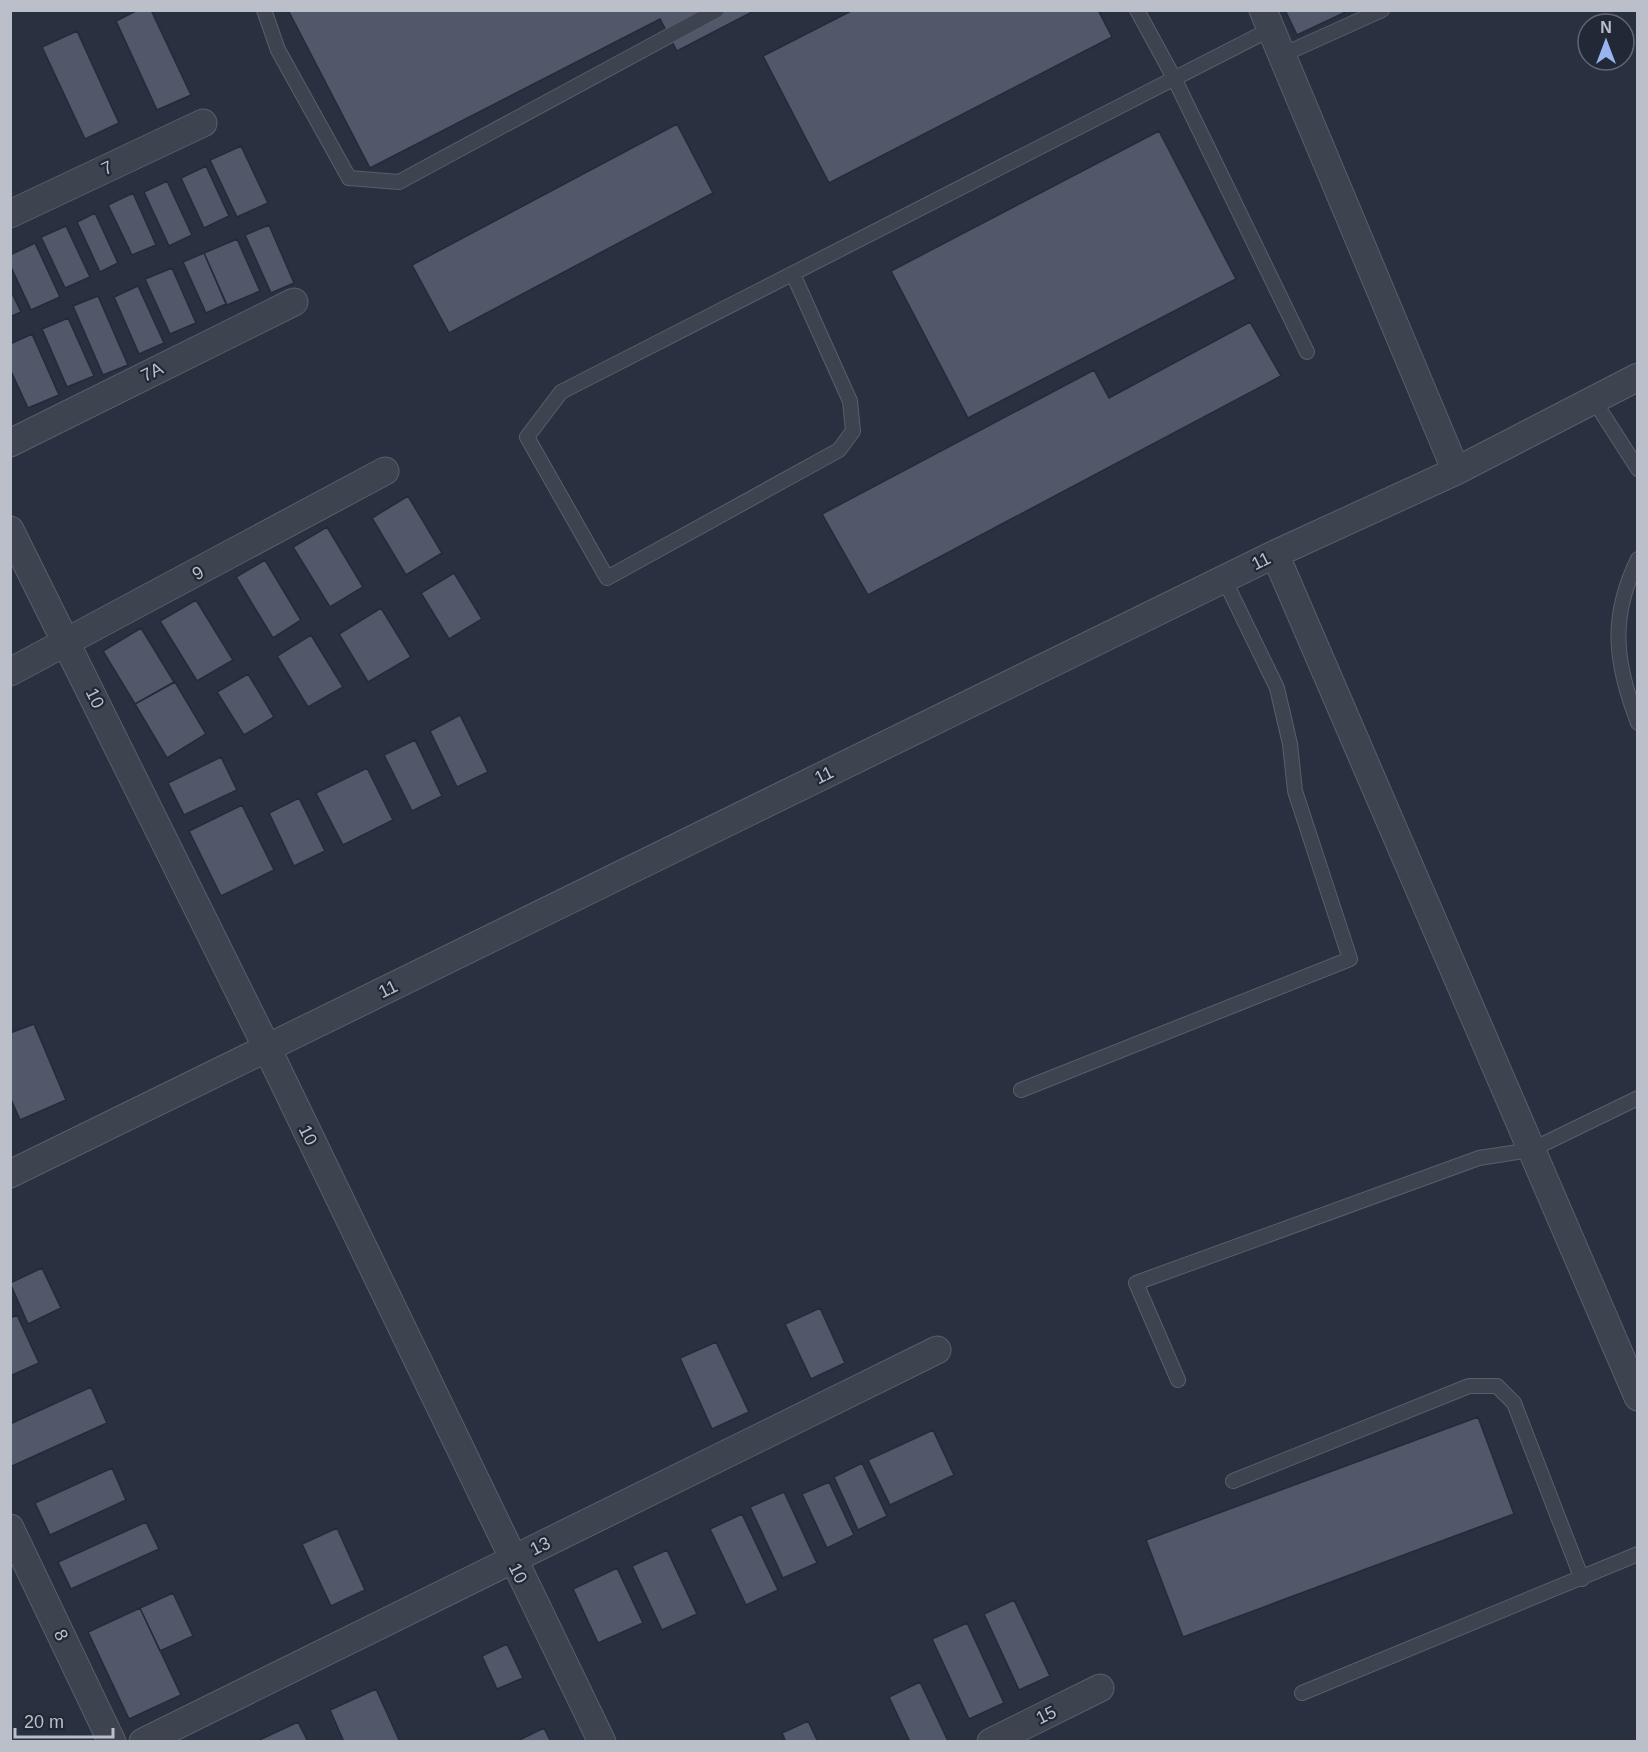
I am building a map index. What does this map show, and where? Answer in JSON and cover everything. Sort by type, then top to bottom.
[{"type":"street","points":[[1267,20],[1280,56],[1456,471]]},
{"type":"street","name":"7","points":[[10,214],[203,123]]},
{"type":"street","name":"7A","points":[[10,443],[294,302]]},
{"type":"street","name":"11","points":[[10,1174],[1275,554],[1456,471],[1638,377]]},
{"type":"street","name":"9","points":[[10,672],[69,644],[385,471]]},
{"type":"street","name":"10","points":[[10,530],[69,644],[267,1048],[512,1560],[602,1742]]},
{"type":"street","points":[[1275,554],[1638,1397]]},
{"type":"street","name":"13","points":[[143,1742],[937,1350]]},
{"type":"street","name":"8","points":[[10,1528],[112,1742]]},
{"type":"street","name":"15","points":[[991,1742],[1100,1688]]},
{"type":"lane","points":[[264,10],[278,50],[349,178],[399,182],[717,10]]},
{"type":"lane","points":[[1137,10],[1174,78],[1307,352]]},
{"type":"lane","points":[[1280,56],[1382,10]]},
{"type":"lane","points":[[793,274],[850,400],[853,431],[839,450],[607,578],[527,437],[561,392],[1174,78],[1267,20]]},
{"type":"lane","points":[[1593,399],[1638,469]]},
{"type":"lane","points":[[1638,559],[1624,586],[1617,637],[1622,682],[1638,723]]},
{"type":"lane","points":[[1021,1090],[1350,959],[1295,791],[1290,744],[1277,688],[1224,579]]},
{"type":"lane","points":[[1178,1380],[1136,1283],[1479,1158],[1531,1150],[1638,1098]]},
{"type":"lane","points":[[1233,1481],[1469,1386],[1497,1386],[1514,1403],[1582,1579]]},
{"type":"lane","points":[[1302,1693],[1638,1554]]},
{"type":"building","points":[[138,10],[151,10],[191,95],[157,110],[116,21]]},
{"type":"building","points":[[288,10],[756,10],[677,51],[660,19],[370,168]]},
{"type":"building","points":[[853,10],[1098,10],[1112,37],[829,183],[763,56]]},
{"type":"building","points":[[1285,10],[1350,10],[1297,35]]},
{"type":"building","points":[[77,31],[119,123],[85,139],[42,47]]},
{"type":"building","points":[[677,124],[713,193],[449,333],[412,265]]},
{"type":"building","points":[[1159,131],[1236,279],[968,418],[891,271]]},
{"type":"building","points":[[241,146],[268,203],[237,217],[210,160]]},
{"type":"building","points":[[206,166],[229,216],[204,228],[181,178]]},
{"type":"building","points":[[167,181],[192,235],[169,246],[144,192]]},
{"type":"building","points":[[133,193],[156,245],[132,255],[108,205]]},
{"type":"building","points":[[95,213],[118,263],[100,272],[77,222]]},
{"type":"building","points":[[269,225],[294,283],[271,293],[245,235]]},
{"type":"building","points":[[66,226],[90,277],[65,288],[41,237]]},
{"type":"building","points":[[237,239],[260,291],[227,305],[204,253]]},
{"type":"building","points":[[35,243],[60,297],[31,310],[10,265],[10,255]]},
{"type":"building","points":[[204,253],[226,304],[206,313],[183,262]]},
{"type":"building","points":[[172,268],[196,323],[170,334],[145,279]]},
{"type":"building","points":[[138,286],[164,343],[139,354],[114,297]]},
{"type":"building","points":[[10,289],[21,312],[10,317]]},
{"type":"building","points":[[98,296],[128,365],[103,375],[73,306]]},
{"type":"building","points":[[68,318],[94,376],[67,387],[42,329]]},
{"type":"building","points":[[1250,322],[1281,376],[868,595],[822,514],[1094,370],[1109,398]]},
{"type":"building","points":[[32,334],[59,395],[28,408],[10,369],[10,344]]},
{"type":"building","points":[[408,496],[442,553],[406,575],[372,518]]},
{"type":"building","points":[[327,527],[363,587],[330,607],[293,547]]},
{"type":"building","points":[[265,560],[301,620],[273,638],[236,577]]},
{"type":"building","points":[[454,573],[482,619],[449,639],[421,593]]},
{"type":"building","points":[[196,600],[233,660],[197,681],[160,621]]},
{"type":"building","points":[[381,608],[411,657],[368,682],[339,634]]},
{"type":"building","points":[[141,628],[174,682],[135,704],[103,651]]},
{"type":"building","points":[[311,635],[343,687],[308,707],[277,656]]},
{"type":"building","points":[[248,674],[274,717],[244,735],[217,692]]},
{"type":"building","points":[[175,682],[206,734],[167,758],[135,704]]},
{"type":"building","points":[[460,715],[488,772],[457,787],[430,731]]},
{"type":"building","points":[[415,740],[442,796],[412,811],[384,755]]},
{"type":"building","points":[[221,757],[237,790],[184,815],[168,783]]},
{"type":"building","points":[[367,768],[393,820],[343,845],[316,793]]},
{"type":"building","points":[[299,798],[325,851],[294,866],[269,813]]},
{"type":"building","points":[[242,805],[274,870],[221,896],[189,831]]},
{"type":"building","points":[[34,1024],[66,1100],[20,1120],[10,1097],[10,1033]]},
{"type":"building","points":[[42,1268],[61,1308],[28,1324],[10,1283]]},
{"type":"building","points":[[820,1308],[845,1363],[811,1379],[785,1324]]},
{"type":"building","points":[[17,1315],[39,1363],[10,1376],[10,1318]]},
{"type":"building","points":[[716,1342],[749,1412],[712,1429],[680,1358]]},
{"type":"building","points":[[91,1387],[107,1423],[10,1467],[10,1424]]},
{"type":"building","points":[[1478,1417],[1514,1514],[1183,1637],[1146,1540]]},
{"type":"building","points":[[933,1430],[954,1475],[890,1505],[868,1460]]},
{"type":"building","points":[[862,1463],[887,1516],[858,1530],[834,1477]]},
{"type":"building","points":[[112,1468],[126,1500],[50,1535],[35,1503]]},
{"type":"building","points":[[829,1482],[854,1535],[827,1548],[802,1494]]},
{"type":"building","points":[[784,1492],[817,1563],[783,1578],[750,1507]]},
{"type":"building","points":[[742,1514],[778,1590],[746,1605],[710,1529]]},
{"type":"building","points":[[146,1522],[159,1549],[71,1589],[58,1562]]},
{"type":"building","points":[[337,1528],[365,1590],[331,1606],[302,1544]]},
{"type":"building","points":[[667,1550],[697,1614],[662,1630],[632,1566]]},
{"type":"building","points":[[617,1568],[643,1623],[598,1643],[573,1589]]},
{"type":"building","points":[[173,1593],[193,1636],[160,1651],[140,1608]]},
{"type":"building","points":[[1014,1600],[1050,1676],[1019,1690],[984,1614]]},
{"type":"building","points":[[140,1608],[181,1695],[129,1719],[88,1632]]},
{"type":"building","points":[[967,1623],[1004,1703],[969,1719],[932,1639]]},
{"type":"building","points":[[507,1644],[523,1678],[497,1689],[482,1656]]},
{"type":"building","points":[[920,1682],[948,1741],[910,1742],[889,1697]]},
{"type":"building","points":[[376,1689],[400,1742],[344,1742],[330,1710]]},
{"type":"building","points":[[808,1721],[818,1742],[786,1742],[782,1733]]},
{"type":"building","points":[[298,1722],[308,1742],[257,1742],[257,1741]]},
{"type":"building","points":[[544,1728],[551,1742],[515,1742]]}]
